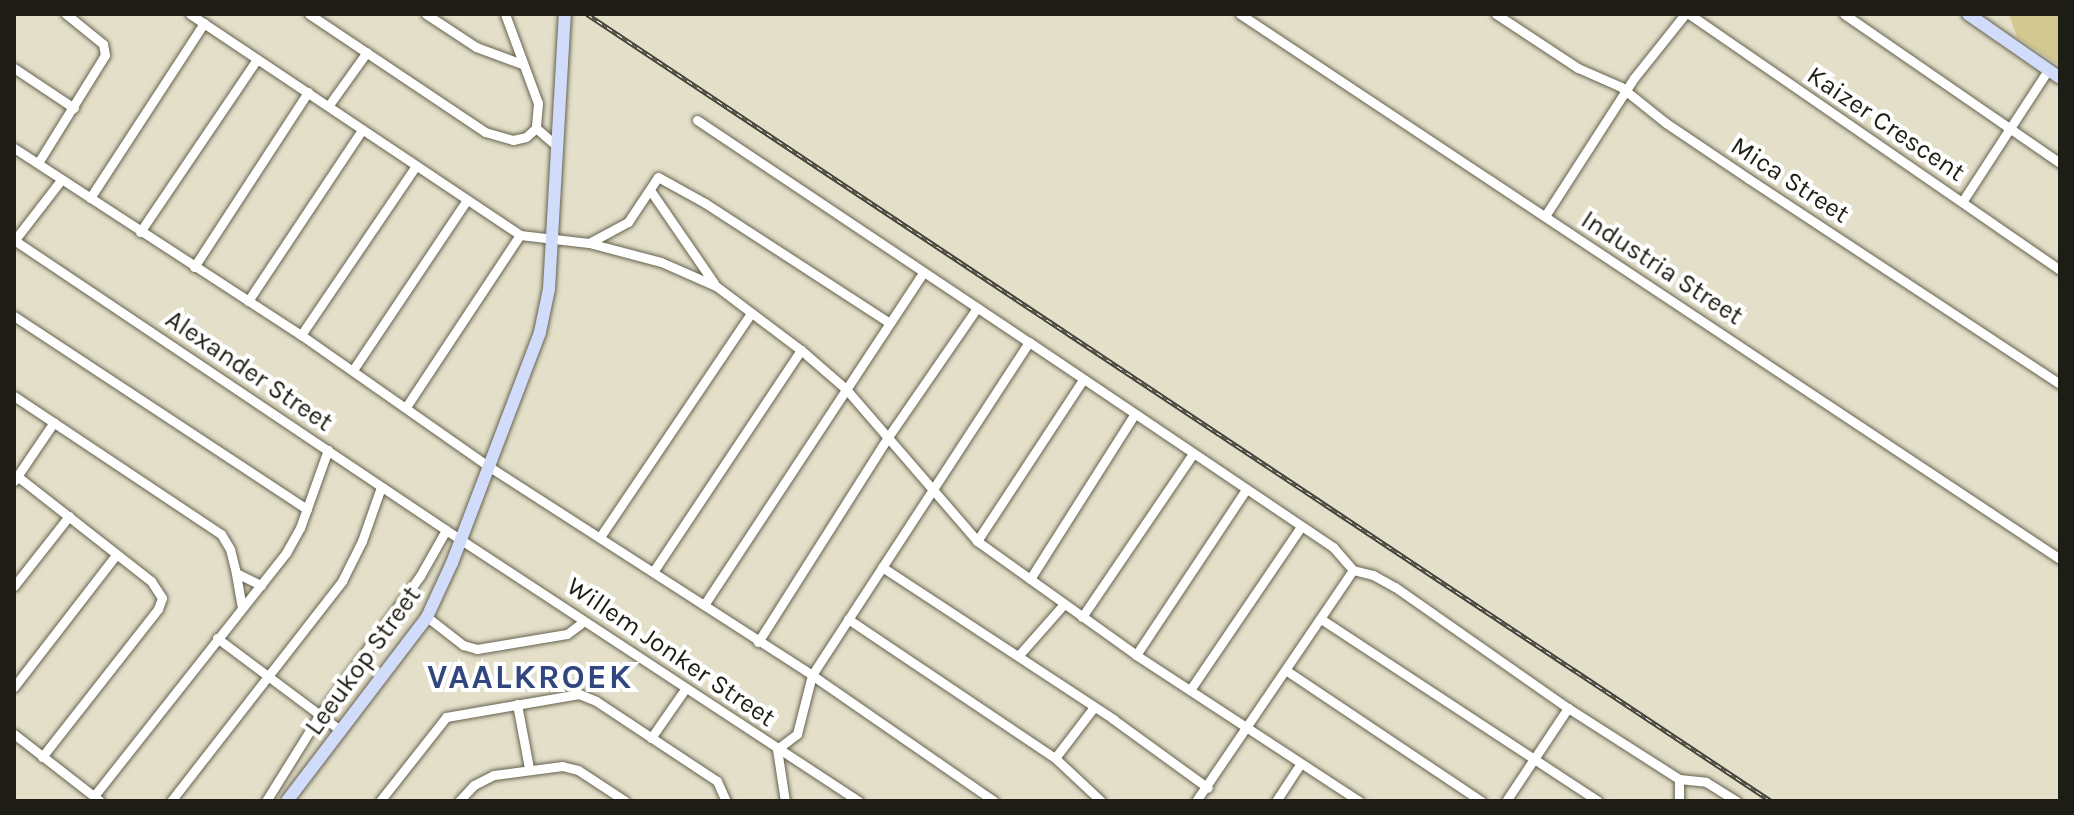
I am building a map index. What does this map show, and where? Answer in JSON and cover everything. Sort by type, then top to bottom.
[{"type":"street","points":[[38,163],[100,69],[106,51],[97,37],[66,14]]},
{"type":"street","points":[[190,14],[520,235],[589,243],[661,262],[716,286],[801,350],[846,389],[977,541],[1136,655],[1356,800]]},
{"type":"street","points":[[309,14],[496,138],[513,140],[526,137],[536,128],[539,107],[505,14]]},
{"type":"street","points":[[426,14],[476,47],[522,64]]},
{"type":"street","name":"Industria Street","points":[[1240,14],[2060,559]]},
{"type":"street","name":"Mica Street","points":[[1496,14],[1578,68],[1627,92],[1659,118],[1737,171],[2060,384]]},
{"type":"street","points":[[1545,216],[1627,92],[1687,14]]},
{"type":"street","name":"Kaizer Crescent","points":[[1687,14],[2060,270]]},
{"type":"street","points":[[1844,14],[2060,163]]},
{"type":"street","points":[[1968,14],[2060,78]]},
{"type":"street","name":"Leeukop Street","points":[[287,801],[427,617],[545,317],[565,18]]},
{"type":"street","points":[[90,198],[204,23]]},
{"type":"street","points":[[329,105],[367,52]]},
{"type":"street","points":[[140,232],[257,59]]},
{"type":"street","points":[[14,68],[74,108]]},
{"type":"street","points":[[1962,202],[2048,70]]},
{"type":"street","points":[[194,267],[308,92]]},
{"type":"street","points":[[697,120],[1300,528],[1333,547],[1353,570],[1373,575],[1395,587],[1568,708],[1679,779],[1706,782],[1737,801]]},
{"type":"street","points":[[536,128],[557,146]]},
{"type":"street","points":[[248,301],[362,130]]},
{"type":"street","points":[[14,148],[301,335],[488,466],[812,675],[994,801]]},
{"type":"street","points":[[301,335],[416,166]]},
{"type":"street","points":[[589,243],[628,222],[658,177],[888,322]]},
{"type":"street","points":[[14,241],[61,180]]},
{"type":"street","points":[[650,190],[716,286]]},
{"type":"street","points":[[353,370],[467,200]]},
{"type":"street","points":[[406,407],[520,235]]},
{"type":"street","name":"Alexander Street","points":[[14,241],[460,538]]},
{"type":"street","points":[[704,605],[923,273]]},
{"type":"street","points":[[758,642],[888,437],[977,308]]},
{"type":"street","points":[[600,537],[751,313]]},
{"type":"street","points":[[14,316],[307,509]]},
{"type":"street","points":[[785,801],[777,749],[797,734],[812,675],[1029,342]]},
{"type":"street","points":[[653,572],[801,350]]},
{"type":"street","points":[[977,541],[1082,381]]},
{"type":"street","points":[[14,396],[221,534],[230,549],[242,608]]},
{"type":"street","points":[[1030,579],[1134,415]]},
{"type":"street","points":[[42,757],[160,605],[158,588],[69,516],[16,478],[54,422]]},
{"type":"street","points":[[14,734],[97,799],[293,541],[328,450]]},
{"type":"street","points":[[1082,617],[1192,455]]},
{"type":"street","points":[[171,801],[347,573],[381,487]]},
{"type":"street","points":[[1136,655],[1245,491]]},
{"type":"street","points":[[14,586],[69,516]]},
{"type":"street","points":[[1190,690],[1300,528]]},
{"type":"street","points":[[266,801],[319,716],[420,576],[446,530]]},
{"type":"street","name":"Willem Jonker Street","points":[[460,538],[845,796],[859,801]]},
{"type":"street","points":[[14,687],[116,555]]},
{"type":"street","points":[[882,567],[1019,655],[1208,788]]},
{"type":"street","points":[[1196,801],[1208,788],[1353,570]]},
{"type":"street","points":[[236,573],[261,585]]},
{"type":"street","points":[[1019,655],[1064,604]]},
{"type":"street","points":[[427,617],[463,645],[477,649],[567,634],[584,621]]},
{"type":"street","points":[[848,619],[1055,758],[1101,801]]},
{"type":"street","points":[[1321,619],[1598,801]]},
{"type":"street","points":[[217,638],[340,730]]},
{"type":"street","points":[[1287,671],[1481,801]]},
{"type":"street","points":[[651,738],[685,689]]},
{"type":"street","points":[[380,801],[446,717],[570,694],[586,695],[717,781],[726,801]]},
{"type":"street","points":[[517,704],[529,768]]},
{"type":"street","points":[[1055,758],[1094,707]]},
{"type":"street","points":[[1506,801],[1568,708]]},
{"type":"street","points":[[1276,801],[1301,763]]},
{"type":"street","points":[[459,801],[487,777],[529,768],[575,768],[625,801]]},
{"type":"street","points":[[1679,779],[1679,801]]},
{"type":"shaded area","points":[[2009,14],[2060,14],[2060,66],[2017,37]]},
{"type":"railway","points":[[587,14],[1771,801]]},
{"type":"district","name":"VAALKROEK","points":[[530,678]]}]
